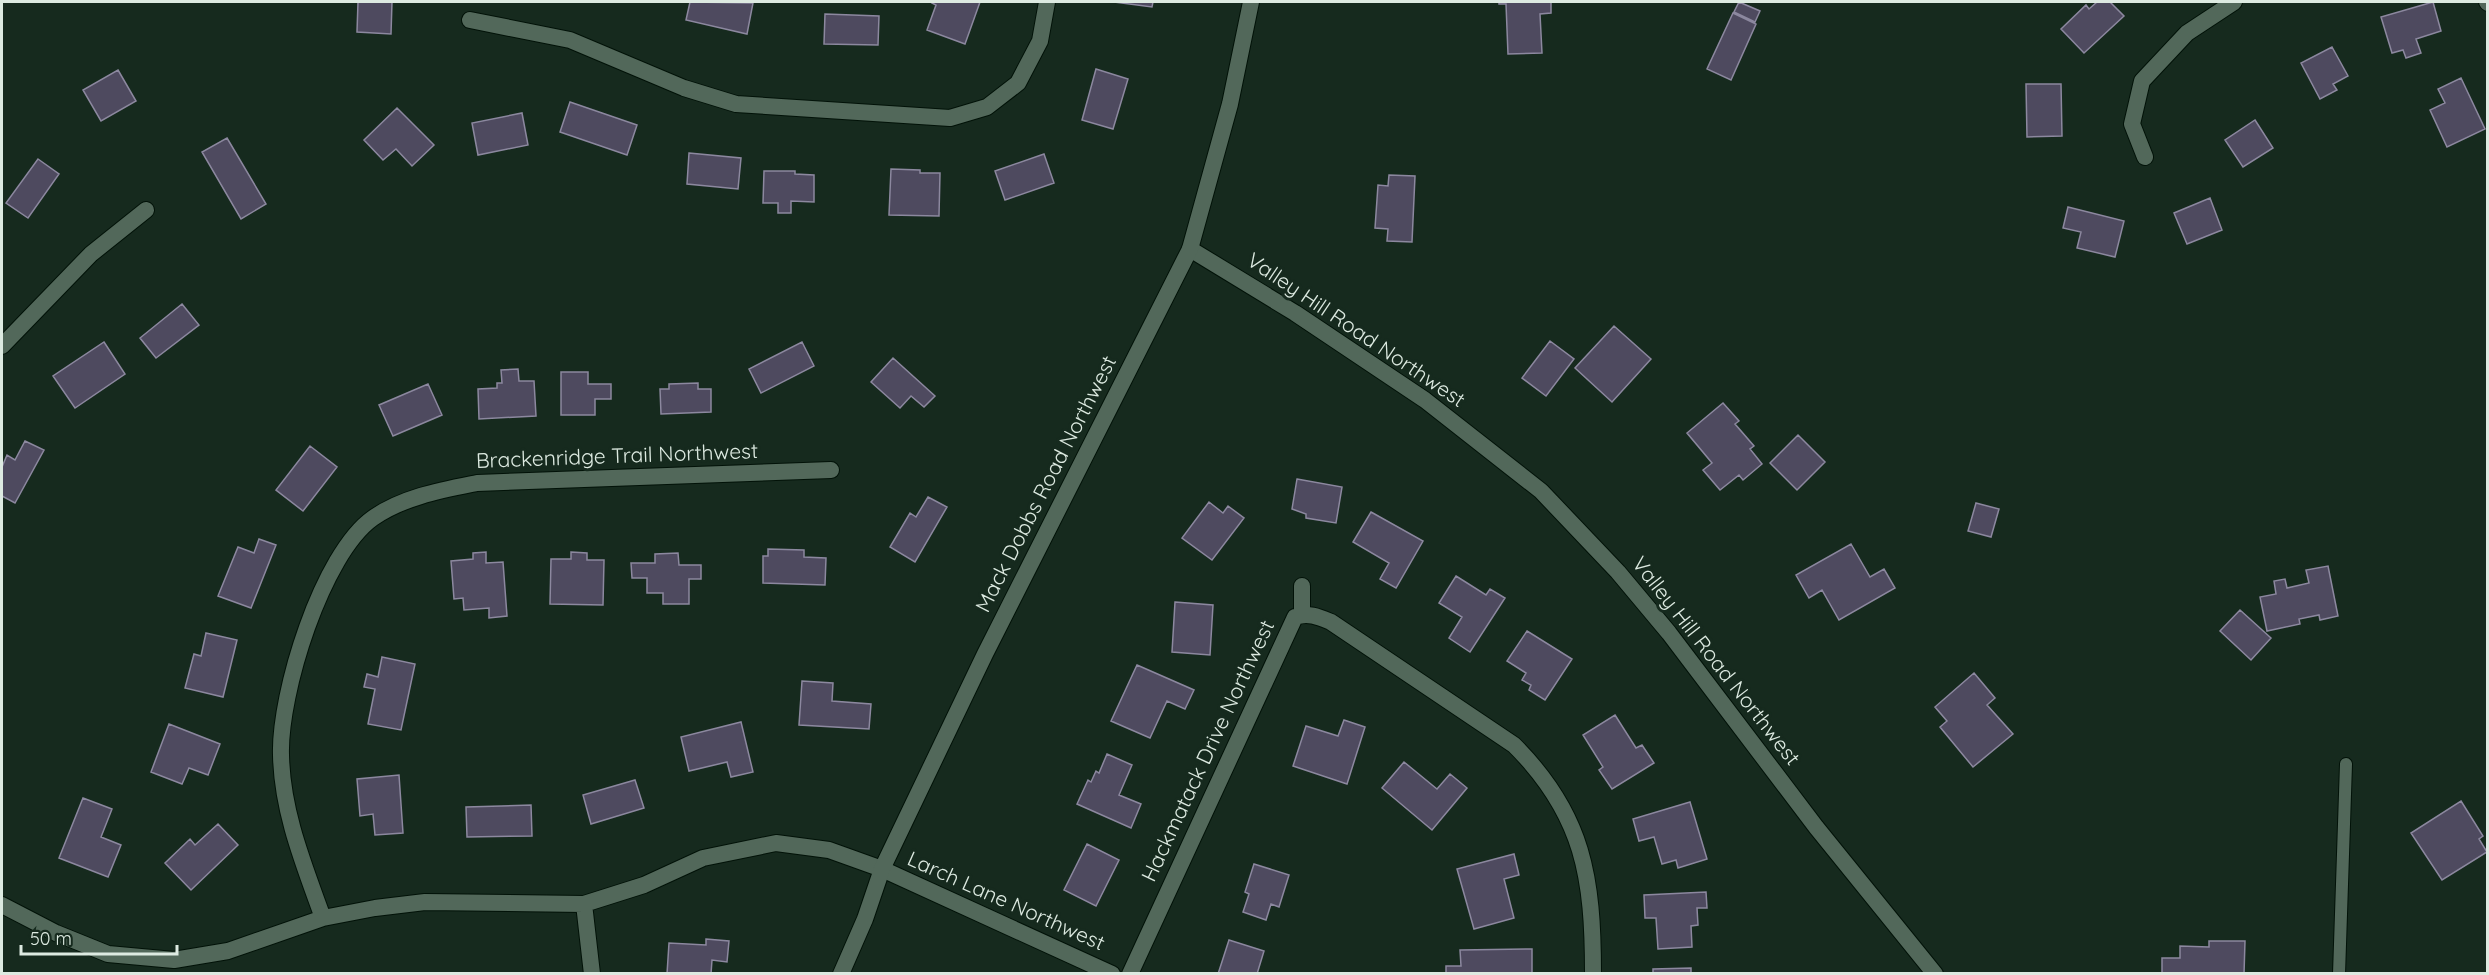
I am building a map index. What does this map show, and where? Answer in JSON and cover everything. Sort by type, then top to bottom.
[{"type":"street","points":[[470,20],[570,40],[684,88],[736,104],[950,118],[987,107],[1018,83],[1040,41],[1047,2]]},
{"type":"street","name":"Mack Dobbs Road Northwest","points":[[841,974],[865,919],[882,869],[990,644],[1190,249],[1230,104],[1251,2]]},
{"type":"street","points":[[2145,157],[2132,124],[2142,81],[2187,33],[2234,2]]},
{"type":"street","points":[[2,346],[91,254],[146,210]]},
{"type":"street","name":"Valley Hill Road Northwest","points":[[1190,249],[1295,313],[1425,400],[1541,491],[1618,572],[1670,633],[1816,827],[1935,974]]},
{"type":"street","name":"Brackenridge Trail Northwest","points":[[323,918],[293,835],[281,755],[283,724],[304,638],[319,596],[335,562],[372,518],[430,493],[477,483],[831,470]]},
{"type":"street","points":[[1302,586],[1302,614]]},
{"type":"street","name":"Hackmatack Drive Northwest","points":[[1130,974],[1295,617],[1302,614],[1331,622],[1514,745],[1536,766],[1560,802],[1578,840],[1587,875],[1593,919],[1593,974]]},
{"type":"street","name":"Larch Lane Northwest","points":[[2,905],[56,933],[108,954],[174,960],[228,951],[323,918],[375,908],[425,902],[584,904],[644,885],[703,858],[776,843],[830,850],[882,869],[1112,974]]},
{"type":"street","points":[[584,904],[592,974]]},
{"type":"lane","points":[[2339,974],[2346,764]]},
{"type":"building","points":[[358,2],[392,2],[391,34],[357,32]]},
{"type":"building","points":[[690,2],[753,3],[747,34],[686,20]]},
{"type":"building","points":[[933,2],[980,2],[965,44],[927,30],[936,5]]},
{"type":"building","points":[[1114,2],[1153,2],[1152,7]]},
{"type":"building","points":[[1499,2],[1551,2],[1551,13],[1540,14],[1542,53],[1508,54],[1506,4],[1499,4]]},
{"type":"building","points":[[1739,2],[1760,11],[1755,22],[1734,12]]},
{"type":"building","points":[[2097,2],[2110,2],[2124,16],[2084,53],[2061,29],[2086,5],[2089,9]]},
{"type":"building","points":[[2433,2],[2441,31],[2416,39],[2421,53],[2406,58],[2403,50],[2392,53],[2381,17]]},
{"type":"building","points":[[1733,13],[1756,24],[1731,80],[1707,69]]},
{"type":"building","points":[[825,14],[879,16],[878,45],[824,44]]},
{"type":"building","points":[[2332,47],[2348,76],[2333,84],[2337,90],[2320,99],[2301,63]]},
{"type":"building","points":[[1096,69],[1128,79],[1113,129],[1082,120]]},
{"type":"building","points":[[118,70],[136,101],[101,121],[83,90]]},
{"type":"building","points":[[2461,78],[2485,129],[2447,147],[2430,110],[2445,103],[2438,89]]},
{"type":"building","points":[[2026,84],[2061,84],[2062,136],[2027,137]]},
{"type":"building","points":[[570,102],[637,125],[627,155],[560,132]]},
{"type":"building","points":[[397,108],[434,145],[412,166],[396,149],[383,160],[364,140]]},
{"type":"building","points":[[522,113],[528,145],[478,155],[472,123]]},
{"type":"building","points":[[2255,120],[2273,148],[2243,167],[2225,140]]},
{"type":"building","points":[[227,138],[266,204],[241,219],[202,152]]},
{"type":"building","points":[[689,153],[741,158],[738,189],[687,184]]},
{"type":"building","points":[[1044,154],[1054,183],[1005,200],[995,171]]},
{"type":"building","points":[[38,159],[59,174],[28,218],[6,203]]},
{"type":"building","points":[[891,169],[940,173],[939,216],[889,215]]},
{"type":"building","points":[[764,171],[795,171],[795,174],[814,175],[814,202],[791,201],[791,213],[778,213],[778,203],[763,203]]},
{"type":"building","points":[[1389,175],[1415,176],[1412,242],[1387,241],[1388,229],[1375,228],[1378,185],[1388,186]]},
{"type":"building","points":[[2210,198],[2222,230],[2187,244],[2174,213]]},
{"type":"building","points":[[2068,207],[2124,221],[2115,257],[2077,248],[2081,232],[2063,228]]},
{"type":"building","points":[[182,304],[199,325],[156,358],[140,338]]},
{"type":"building","points":[[1614,326],[1651,359],[1612,402],[1575,368]]},
{"type":"building","points":[[1550,341],[1574,359],[1546,396],[1522,378]]},
{"type":"building","points":[[104,342],[125,374],[75,408],[53,376]]},
{"type":"building","points":[[802,342],[814,366],[761,393],[749,369]]},
{"type":"building","points":[[893,358],[935,396],[924,407],[911,396],[900,408],[871,382]]},
{"type":"building","points":[[518,369],[519,381],[534,381],[536,416],[479,419],[478,389],[497,388],[497,383],[502,383],[501,370]]},
{"type":"building","points":[[561,372],[588,372],[588,384],[611,384],[611,399],[595,399],[595,415],[561,415]]},
{"type":"building","points":[[698,383],[698,389],[711,389],[711,412],[661,414],[660,389],[669,389],[669,384]]},
{"type":"building","points":[[428,384],[442,415],[393,436],[379,405]]},
{"type":"building","points":[[1723,403],[1739,421],[1735,424],[1754,446],[1750,449],[1762,464],[1743,480],[1739,475],[1720,490],[1703,470],[1712,463],[1687,433]]},
{"type":"building","points":[[1798,435],[1825,462],[1797,490],[1770,463]]},
{"type":"building","points":[[25,441],[44,450],[15,503],[2,496],[2,467],[7,455],[15,460]]},
{"type":"building","points":[[310,446],[337,467],[303,511],[276,490]]},
{"type":"building","points":[[1297,479],[1342,487],[1336,523],[1306,518],[1306,514],[1292,509]]},
{"type":"building","points":[[928,497],[947,507],[915,562],[890,547],[910,513],[916,517]]},
{"type":"building","points":[[1209,502],[1223,513],[1228,506],[1244,518],[1212,560],[1182,538]]},
{"type":"building","points":[[1976,503],[1999,509],[1991,537],[1968,531]]},
{"type":"building","points":[[1371,512],[1423,541],[1396,588],[1380,579],[1389,563],[1353,542]]},
{"type":"building","points":[[259,539],[276,545],[251,608],[218,596],[238,547],[254,553]]},
{"type":"building","points":[[1851,544],[1870,577],[1884,569],[1895,588],[1839,620],[1822,590],[1809,598],[1796,575]]},
{"type":"building","points":[[768,549],[804,550],[804,557],[826,558],[825,585],[763,583],[763,556],[768,556]]},
{"type":"building","points":[[486,552],[486,563],[503,562],[507,616],[489,618],[489,608],[464,610],[463,598],[454,599],[451,561],[473,559],[473,553]]},
{"type":"building","points":[[571,552],[587,553],[587,560],[604,560],[603,605],[550,604],[551,559],[571,559]]},
{"type":"building","points":[[678,553],[679,565],[701,565],[701,579],[689,579],[689,604],[663,604],[663,593],[647,593],[647,578],[632,578],[631,563],[655,563],[655,554]]},
{"type":"building","points":[[2328,566],[2338,616],[2320,620],[2319,615],[2299,619],[2300,624],[2267,631],[2260,597],[2276,594],[2274,581],[2285,579],[2287,588],[2309,583],[2306,570]]},
{"type":"building","points":[[1456,576],[1486,595],[1490,589],[1505,598],[1470,652],[1449,638],[1462,617],[1439,603]]},
{"type":"building","points":[[1175,602],[1213,605],[1210,655],[1172,652]]},
{"type":"building","points":[[2240,610],[2271,638],[2251,660],[2220,631]]},
{"type":"building","points":[[1527,631],[1572,659],[1545,700],[1529,690],[1531,685],[1522,680],[1526,673],[1507,661]]},
{"type":"building","points":[[206,633],[237,640],[223,697],[185,688],[194,654],[201,656]]},
{"type":"building","points":[[382,657],[415,664],[401,730],[368,724],[375,689],[364,687],[367,674],[378,677]]},
{"type":"building","points":[[1137,665],[1194,690],[1185,709],[1167,701],[1150,738],[1111,721]]},
{"type":"building","points":[[1974,673],[1995,698],[1987,705],[2013,734],[1973,767],[1940,727],[1947,721],[1935,707]]},
{"type":"building","points":[[802,681],[833,683],[832,701],[871,704],[869,729],[799,725]]},
{"type":"building","points":[[1615,715],[1636,748],[1642,745],[1654,763],[1612,789],[1599,770],[1603,767],[1583,735]]},
{"type":"building","points":[[1344,720],[1365,727],[1347,784],[1293,766],[1306,726],[1338,736]]},
{"type":"building","points":[[741,722],[753,772],[731,777],[727,762],[689,771],[681,737]]},
{"type":"building","points":[[169,724],[220,744],[208,775],[189,768],[182,784],[151,772]]},
{"type":"building","points":[[1107,754],[1132,765],[1119,795],[1141,804],[1131,828],[1077,804],[1088,780],[1091,782],[1096,771],[1099,773]]},
{"type":"building","points":[[1404,762],[1437,789],[1450,774],[1467,788],[1432,830],[1382,788]]},
{"type":"building","points":[[399,775],[403,833],[375,835],[373,814],[360,816],[357,779]]},
{"type":"building","points":[[635,780],[644,808],[591,824],[583,795]]},
{"type":"building","points":[[83,798],[112,809],[101,837],[121,845],[108,877],[59,858]]},
{"type":"building","points":[[2461,801],[2483,836],[2479,839],[2487,852],[2442,880],[2411,833]]},
{"type":"building","points":[[1690,802],[1707,859],[1678,868],[1676,860],[1662,864],[1654,837],[1639,841],[1633,819]]},
{"type":"building","points":[[531,805],[532,836],[467,837],[466,807]]},
{"type":"building","points":[[218,824],[238,845],[191,890],[165,863],[190,839],[195,845]]},
{"type":"building","points":[[1087,844],[1119,860],[1096,906],[1064,890]]},
{"type":"building","points":[[1514,854],[1519,875],[1504,879],[1514,918],[1474,929],[1457,869]]},
{"type":"building","points":[[1254,864],[1289,875],[1279,907],[1271,904],[1266,920],[1243,912],[1249,894],[1245,892]]},
{"type":"building","points":[[1706,892],[1707,908],[1697,908],[1698,925],[1691,926],[1692,947],[1658,949],[1656,918],[1645,918],[1644,895]]},
{"type":"building","points":[[706,939],[729,941],[727,962],[712,960],[711,974],[667,974],[669,943],[706,945]]},
{"type":"building","points":[[1229,940],[1264,951],[1257,974],[1218,974]]},
{"type":"building","points":[[2209,941],[2245,941],[2244,974],[2162,974],[2162,958],[2180,958],[2180,946],[2209,947]]},
{"type":"building","points":[[1532,949],[1532,973],[1446,974],[1446,966],[1461,966],[1460,950]]},
{"type":"building","points":[[1691,968],[1691,974],[1653,974],[1653,969]]}]
